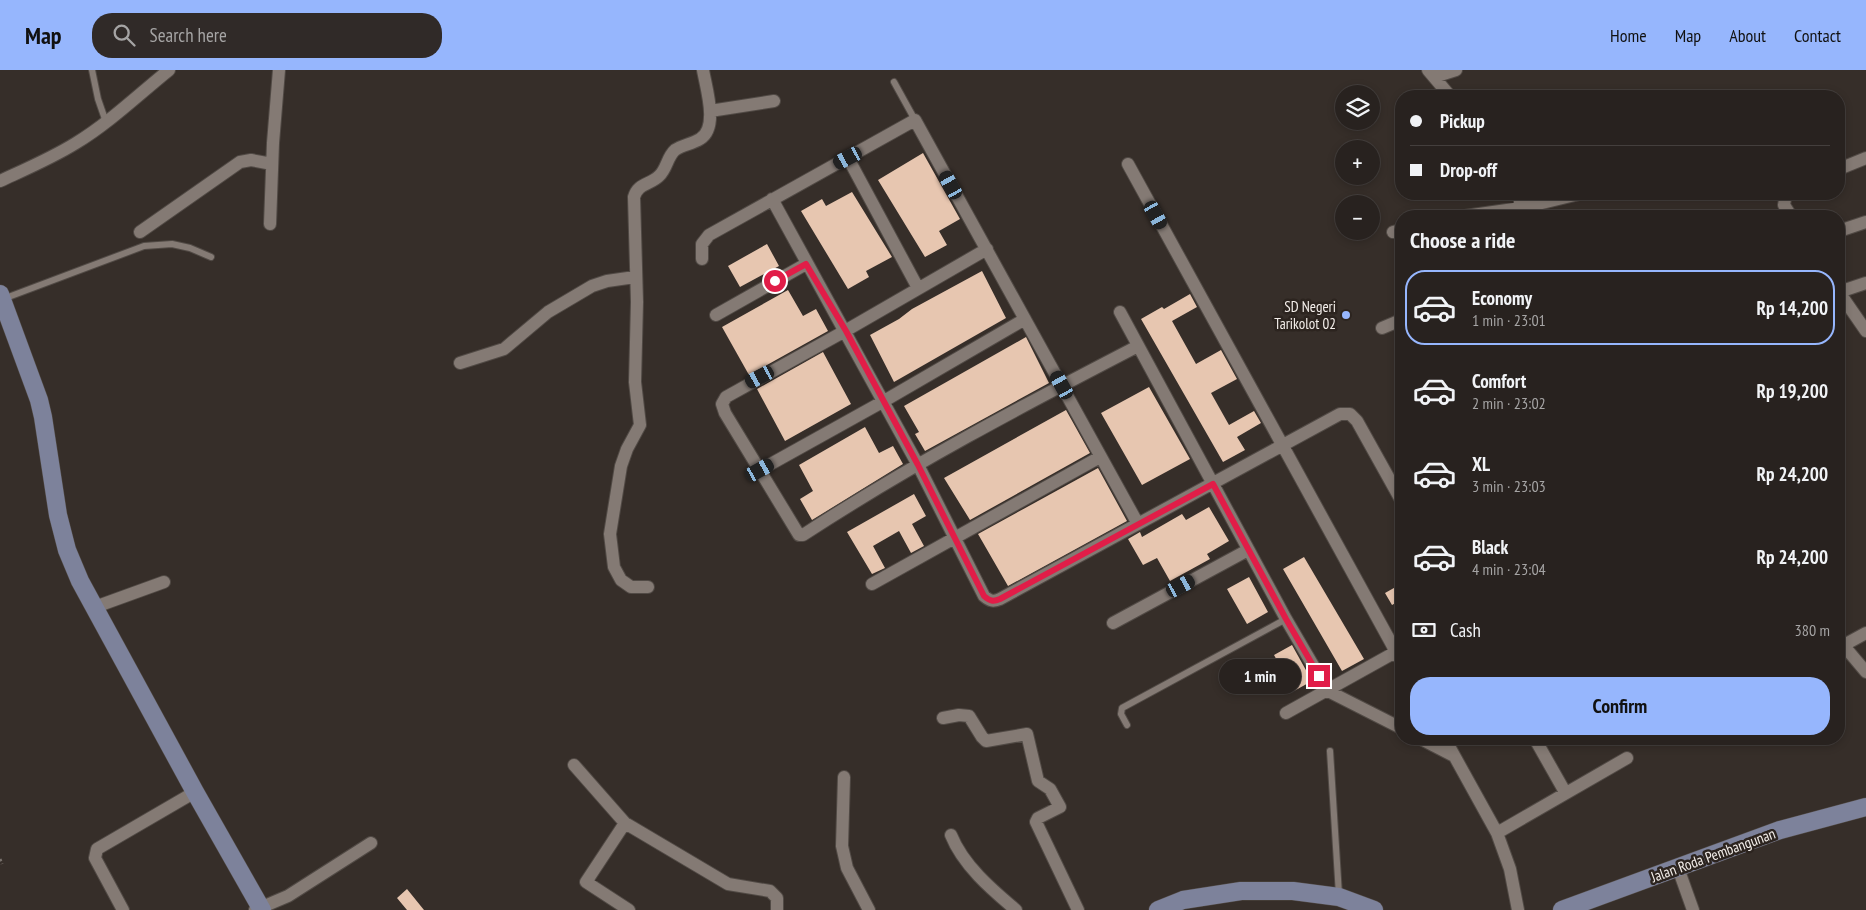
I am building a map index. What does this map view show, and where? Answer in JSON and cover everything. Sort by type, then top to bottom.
[{"type":"street","points":[[0,180],[38,164],[76,143],[106,122],[169,70]]},
{"type":"street","points":[[270,224],[272,164],[279,70]]},
{"type":"street","points":[[648,587],[631,588],[621,580],[614,567],[610,534],[621,466],[627,449],[640,426],[635,399],[637,302],[634,197],[639,187],[660,176],[676,149],[701,139],[707,132],[710,123],[710,111],[703,70]]},
{"type":"street","points":[[1431,74],[1456,70]]},
{"type":"street","points":[[1431,74],[1445,90]]},
{"type":"street","points":[[710,111],[774,101]]},
{"type":"street","points":[[702,259],[702,244],[709,235],[915,120],[988,249],[1138,524]]},
{"type":"street","points":[[848,158],[918,288]]},
{"type":"street","points":[[1845,167],[1866,158]]},
{"type":"street","points":[[140,232],[240,162],[251,160],[272,164]]},
{"type":"street","points":[[1128,164],[1395,645]]},
{"type":"street","points":[[772,199],[806,264],[846,331],[884,401],[984,596],[988,600],[994,602],[1340,414],[1350,414],[1357,420],[1395,489]]},
{"type":"street","points":[[1527,210],[1560,200]]},
{"type":"street","points":[[1845,228],[1866,222]]},
{"type":"street","points":[[988,249],[846,331],[726,397],[722,404],[725,413],[801,535],[918,465],[1062,385],[1138,346]]},
{"type":"street","points":[[716,315],[806,264]]},
{"type":"street","points":[[460,362],[504,349],[548,312],[592,286],[607,281],[635,277]]},
{"type":"street","points":[[1845,290],[1866,283]]},
{"type":"street","points":[[1,297],[44,417],[58,515],[67,550],[80,581],[259,909],[309,884],[371,843]]},
{"type":"street","points":[[1845,301],[1866,331]]},
{"type":"street","points":[[1120,312],[1248,550],[1328,691],[1395,725]]},
{"type":"street","points":[[760,470],[1025,319]]},
{"type":"street","points":[[1382,328],[1395,323]]},
{"type":"street","points":[[872,584],[1100,457]]},
{"type":"street","points":[[1113,622],[1248,550]]},
{"type":"street","points":[[95,607],[164,582]]},
{"type":"street","points":[[1845,641],[1866,633]]},
{"type":"street","points":[[1845,648],[1866,672]]},
{"type":"street","points":[[1286,713],[1395,657]]},
{"type":"street","points":[[943,718],[958,715],[969,716],[982,737],[986,740],[1027,734],[1038,782],[1050,789],[1060,807],[1038,818],[1036,822],[1078,910]]},
{"type":"street","points":[[1433,745],[1454,756]]},
{"type":"street","points":[[1448,745],[1497,833],[1510,869],[1518,910]]},
{"type":"street","points":[[1539,745],[1566,792]]},
{"type":"street","points":[[1497,833],[1627,758]]},
{"type":"street","points":[[574,765],[625,824],[728,884],[770,891],[777,898],[777,910]]},
{"type":"street","points":[[844,777],[842,846],[847,868],[869,910]]},
{"type":"street","points":[[123,910],[96,858],[97,850],[195,792]]},
{"type":"street","name":"Jalan Roda Pembangunan","points":[[1562,910],[1780,830],[1866,807]]},
{"type":"street","points":[[625,824],[586,882],[630,910]]},
{"type":"street","points":[[951,835],[956,848],[965,861],[1016,910]]},
{"type":"street","points":[[1678,868],[1693,910]]},
{"type":"street","points":[[1158,910],[1241,891],[1293,891],[1339,897],[1374,910]]},
{"type":"lane","points":[[92,70],[98,99],[106,122]]},
{"type":"lane","points":[[894,82],[915,120]]},
{"type":"lane","points":[[1,297],[144,246],[172,244],[190,248],[211,257]]},
{"type":"lane","points":[[1127,725],[1121,714],[1122,708],[1286,619]]},
{"type":"lane","points":[[1330,751],[1339,897]]},
{"type":"path","points":[[0,859],[2,864]]},
{"type":"building","points":[[923,153],[960,219],[939,231],[947,245],[925,257],[878,180]]},
{"type":"building","points":[[852,192],[892,257],[866,271],[869,277],[848,289],[801,211],[822,199],[826,206]]},
{"type":"building","points":[[767,244],[779,266],[740,287],[728,266]]},
{"type":"building","points":[[982,271],[1006,318],[894,382],[870,335],[899,319],[912,309]]},
{"type":"building","points":[[788,290],[803,316],[816,309],[828,331],[749,375],[722,327]]},
{"type":"building","points":[[1190,294],[1197,307],[1172,321],[1196,364],[1221,350],[1237,379],[1211,393],[1229,425],[1254,411],[1261,423],[1237,437],[1245,450],[1223,462],[1141,319],[1162,307],[1164,309]]},
{"type":"building","points":[[1026,337],[1049,383],[925,451],[915,434],[919,432],[904,406]]},
{"type":"building","points":[[823,352],[851,404],[785,441],[757,389]]},
{"type":"building","points":[[1149,387],[1190,459],[1142,485],[1101,413]]},
{"type":"building","points":[[1066,410],[1090,453],[970,520],[944,478]]},
{"type":"building","points":[[865,427],[879,453],[893,446],[903,464],[812,520],[800,499],[813,491],[799,465]]},
{"type":"building","points":[[1098,468],[1127,521],[1008,586],[978,534]]},
{"type":"building","points":[[914,494],[926,516],[912,524],[924,546],[911,553],[899,531],[873,546],[885,568],[872,574],[847,532]]},
{"type":"building","points":[[1209,507],[1229,541],[1207,554],[1210,559],[1170,581],[1157,558],[1143,565],[1128,539],[1140,532],[1142,537],[1182,514],[1186,520]]},
{"type":"building","points":[[1304,557],[1364,659],[1342,671],[1283,569]]},
{"type":"building","points":[[1249,577],[1268,612],[1247,624],[1227,589]]},
{"type":"building","points":[[1395,587],[1395,603],[1392,605],[1385,593]]},
{"type":"building","points":[[1292,645],[1312,681],[1294,691],[1274,655]]},
{"type":"building","points":[[407,889],[424,910],[407,910],[397,898]]},
{"type":"place","name":"SD Negeri Tarikolot 02","points":[[1346,315]]},
{"type":"route","points":[[775,281],[806,264],[846,331],[918,465],[984,596],[988,600],[994,602],[1000,599],[1213,484],[1319,676]]}]
